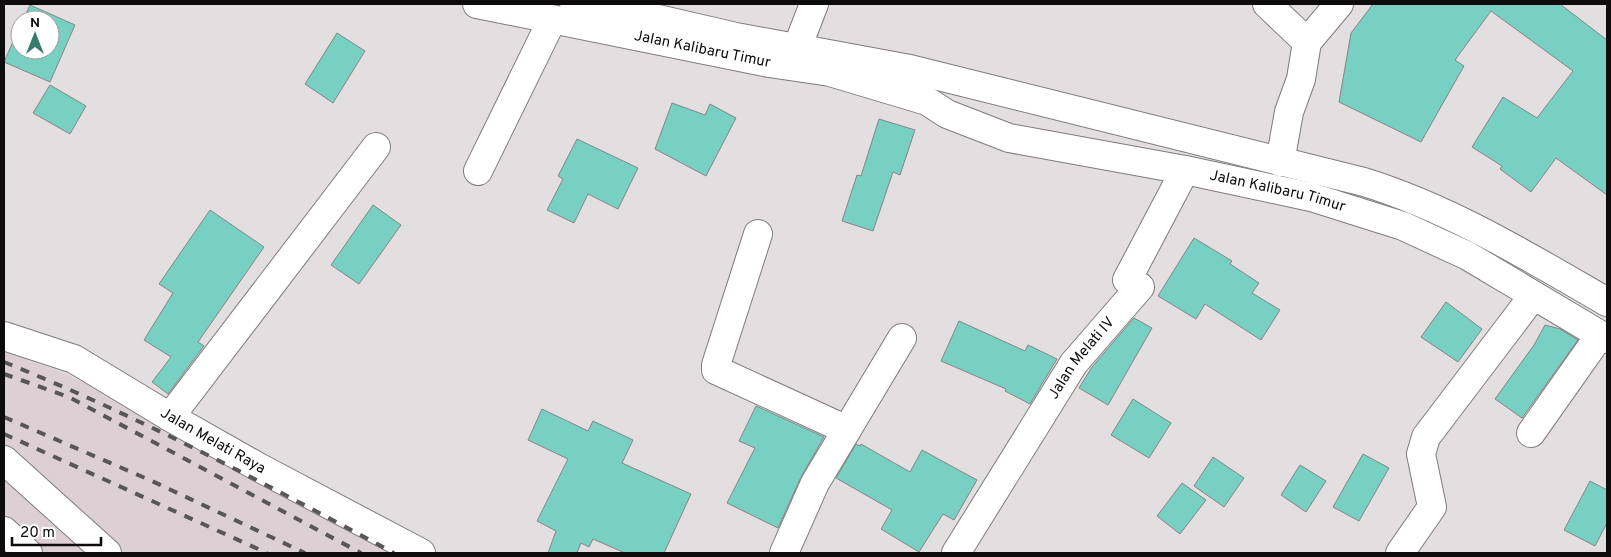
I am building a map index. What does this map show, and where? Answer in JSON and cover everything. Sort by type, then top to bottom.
[{"type":"main road","name":"Jalan Kalibaru Timur","points":[[477,4],[703,48],[769,63],[830,72],[927,101],[947,114],[1009,138],[1185,170],[1296,193],[1403,226],[1468,256],[1604,337]]},
{"type":"main road","name":"Jalan Kalibaru Timur","points":[[578,4],[628,12],[698,29],[934,75],[1280,162],[1315,169],[1395,192],[1463,222],[1607,302]]},
{"type":"main road","points":[[798,48],[814,4]]},
{"type":"main road","points":[[1267,4],[1307,42]]},
{"type":"main road","points":[[1280,162],[1289,112],[1301,79],[1307,42],[1340,4]]},
{"type":"main road","points":[[478,171],[552,20]]},
{"type":"main road","points":[[927,101],[934,75]]},
{"type":"main road","points":[[170,418],[376,147]]},
{"type":"main road","name":"Jalan Melati IV","points":[[956,553],[1074,363],[1140,287],[1127,280],[1185,170]]},
{"type":"main road","points":[[758,234],[716,370],[847,430]]},
{"type":"main road","points":[[1400,553],[1432,507],[1422,459],[1426,437],[1533,296]]},
{"type":"main road","name":"Jalan Melati Raya","points":[[4,336],[74,359],[170,418],[421,553]]},
{"type":"main road","points":[[1531,433],[1604,337]]},
{"type":"main road","points":[[784,553],[814,483],[902,338]]},
{"type":"main road","points":[[4,460],[106,553]]},
{"type":"main road","points":[[4,531],[28,553]]},
{"type":"shaded area","points":[[4,350],[73,377],[409,553],[4,553]]},
{"type":"building","points":[[1373,4],[1560,4],[1607,40],[1607,195],[1556,158],[1531,192],[1500,169],[1502,166],[1472,147],[1503,97],[1537,118],[1573,71],[1491,11],[1455,60],[1464,66],[1421,142],[1339,102],[1351,33]]},
{"type":"building","points":[[30,5],[41,10],[28,10]]},
{"type":"building","points":[[60,18],[75,25],[60,59]]},
{"type":"building","points":[[337,33],[365,51],[333,103],[305,84]]},
{"type":"building","points":[[10,48],[10,60],[60,60],[50,82],[4,62]]},
{"type":"building","points":[[50,85],[86,106],[70,134],[33,113]]},
{"type":"building","points":[[672,103],[705,115],[710,104],[736,118],[706,176],[655,149]]},
{"type":"building","points":[[879,119],[915,130],[900,175],[893,172],[873,231],[842,221],[857,175],[861,176]]},
{"type":"building","points":[[577,139],[638,168],[618,209],[588,194],[574,223],[547,210],[563,179],[558,176]]},
{"type":"building","points":[[373,205],[401,225],[359,284],[331,265]]},
{"type":"building","points":[[210,210],[264,247],[198,342],[204,346],[168,394],[152,382],[171,357],[144,340],[173,293],[159,284]]},
{"type":"building","points":[[1194,238],[1232,261],[1230,264],[1259,283],[1252,293],[1280,310],[1261,340],[1205,304],[1196,319],[1158,296]]},
{"type":"building","points":[[1446,302],[1482,329],[1458,362],[1421,337]]},
{"type":"building","points":[[1134,318],[1152,328],[1108,405],[1079,388],[1092,367]]},
{"type":"building","points":[[959,321],[1025,351],[1028,345],[1057,359],[1030,404],[1005,391],[1006,389],[941,361]]},
{"type":"building","points":[[1545,325],[1560,329],[1578,340],[1522,418],[1495,399],[1534,345]]},
{"type":"building","points":[[1133,399],[1171,423],[1149,458],[1111,435]]},
{"type":"building","points":[[756,406],[824,437],[801,477],[778,528],[727,503],[755,448],[739,441]]},
{"type":"building","points":[[542,409],[588,431],[593,421],[633,440],[622,463],[691,494],[664,553],[625,553],[593,539],[589,547],[581,543],[577,553],[548,553],[556,531],[537,521],[568,459],[528,440]]},
{"type":"building","points":[[856,444],[860,446],[861,444],[910,472],[922,450],[977,480],[954,520],[943,514],[919,552],[881,529],[892,510],[836,478]]},
{"type":"building","points":[[1363,454],[1389,468],[1359,521],[1333,507]]},
{"type":"building","points":[[1213,457],[1244,478],[1224,507],[1194,486]]},
{"type":"building","points":[[1300,465],[1326,481],[1306,512],[1281,495]]},
{"type":"building","points":[[1590,481],[1607,490],[1607,523],[1595,546],[1564,530]]},
{"type":"building","points":[[1182,483],[1206,500],[1180,534],[1157,516]]},
{"type":"railway","points":[[4,362],[153,428],[250,476],[394,553]]},
{"type":"railway","points":[[4,374],[69,397],[361,553]]},
{"type":"railway","points":[[4,417],[152,481],[305,553]]},
{"type":"railway","points":[[4,434],[267,553]]}]
